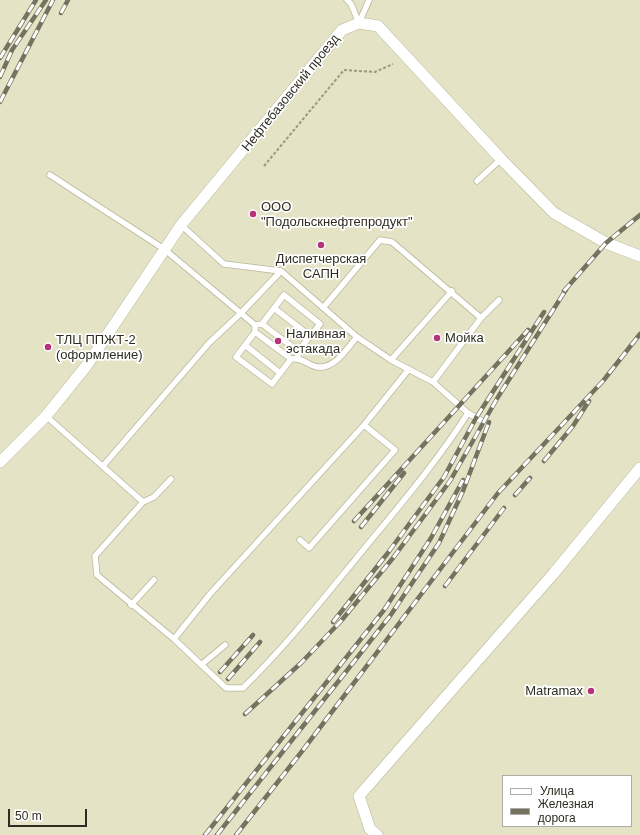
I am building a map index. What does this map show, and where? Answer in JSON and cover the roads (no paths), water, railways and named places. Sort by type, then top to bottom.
[{"type":"street","points":[[359,23],[378,26],[501,159],[554,212],[606,243],[640,256]]},
{"type":"street","name":"Нефтебазовский проезд","points":[[0,462],[46,416],[87,365],[181,225],[342,30],[359,23]]},
{"type":"street","points":[[377,835],[370,829],[359,796],[554,573],[640,468]]},
{"type":"lane","points":[[347,0],[351,4],[359,23]]},
{"type":"lane","points":[[359,23],[369,0]]},
{"type":"lane","points":[[477,180],[501,159]]},
{"type":"lane","points":[[50,175],[164,249],[255,324],[262,324],[298,352]]},
{"type":"lane","points":[[181,225],[224,264],[281,271],[357,337],[391,360],[433,382],[468,413],[487,424]]},
{"type":"lane","points":[[323,308],[380,240],[392,242],[434,278],[452,291],[481,318]]},
{"type":"lane","points":[[103,466],[209,343],[241,313],[281,271]]},
{"type":"lane","points":[[391,360],[452,291]]},
{"type":"lane","points":[[262,324],[284,295],[320,324],[298,352],[298,358]]},
{"type":"lane","points":[[433,382],[481,318],[499,300]]},
{"type":"lane","points":[[274,308],[310,336]]},
{"type":"lane","points":[[255,324],[255,332],[236,357],[272,384],[291,359],[298,358],[318,367],[333,363],[357,337]]},
{"type":"lane","points":[[255,332],[291,359]]},
{"type":"lane","points":[[245,345],[280,373]]},
{"type":"lane","points":[[174,639],[210,594],[364,425],[409,369]]},
{"type":"lane","points":[[171,479],[154,497],[143,502],[95,556],[97,575],[131,605],[174,639],[226,688],[243,688],[275,656],[376,535],[451,439],[468,413]]},
{"type":"lane","points":[[46,416],[143,502]]},
{"type":"lane","points":[[300,540],[309,548],[395,450],[364,425]]},
{"type":"lane","points":[[131,605],[154,580]]},
{"type":"lane","points":[[201,665],[225,645]]},
{"type":"railway","points":[[0,58],[36,0]]},
{"type":"railway","points":[[0,77],[12,50],[46,0]]},
{"type":"railway","points":[[0,102],[53,0]]},
{"type":"railway","points":[[61,13],[68,0]]},
{"type":"railway","points":[[564,291],[606,243],[640,215]]},
{"type":"railway","points":[[245,714],[301,663],[341,621],[393,558],[450,481],[498,397],[567,288]]},
{"type":"railway","points":[[333,622],[387,554],[444,477],[476,418],[544,312]]},
{"type":"railway","points":[[354,521],[528,330]]},
{"type":"railway","points":[[236,835],[303,750],[498,493],[603,381],[640,334]]},
{"type":"railway","points":[[544,461],[573,426],[589,401]]},
{"type":"railway","points":[[217,835],[390,616],[439,543],[463,491],[489,422]]},
{"type":"railway","points":[[361,527],[404,473]]},
{"type":"railway","points":[[515,495],[530,478]]},
{"type":"railway","points":[[205,835],[384,610],[431,538],[463,480]]},
{"type":"railway","points":[[445,586],[504,508]]},
{"type":"railway","points":[[220,672],[253,635]]},
{"type":"railway","points":[[228,679],[260,642]]},
{"type":"place","name":"ООО \"Подольскнефтепродукт\"","points":[[253,214]]},
{"type":"place","name":"Диспетчерская САПН","points":[[321,245]]},
{"type":"place","name":"Мойка","points":[[437,338]]},
{"type":"place","name":"Наливная эстакада","points":[[278,341]]},
{"type":"place","name":"ТЛЦ ППЖТ-2 (оформление)","points":[[48,347]]},
{"type":"place","name":"Matramax","points":[[591,691]]}]
